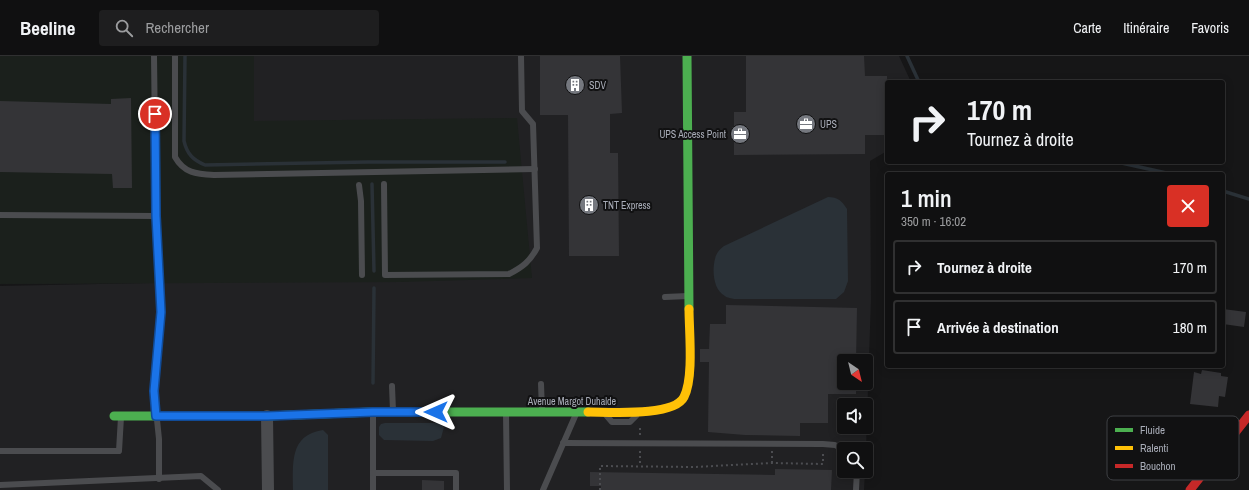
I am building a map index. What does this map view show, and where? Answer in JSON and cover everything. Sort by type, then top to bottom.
[{"type":"street","name":"Avenue Margot Duhalde","points":[[117,416],[267,416],[373,412],[640,412],[667,409],[684,398],[689,382],[687,56]]},
{"type":"street","points":[[267,416],[268,490]]},
{"type":"street","points":[[1239,429],[1249,416]]},
{"type":"street","points":[[1190,490],[1198,480]]},
{"type":"lane","points":[[154,56],[156,216],[161,312],[154,391],[159,479]]},
{"type":"lane","points":[[175,56],[175,157],[179,165],[192,173],[214,175],[535,169]]},
{"type":"lane","points":[[384,184],[384,274],[509,274],[523,267],[532,258],[537,248],[533,124],[522,111],[521,56]]},
{"type":"lane","points":[[358,185],[361,201],[362,275]]},
{"type":"lane","points":[[0,215],[156,216]]},
{"type":"lane","points":[[665,297],[689,296]]},
{"type":"lane","points":[[541,384],[542,412]]},
{"type":"lane","points":[[392,386],[393,412]]},
{"type":"lane","points":[[373,412],[373,490]]},
{"type":"lane","points":[[506,412],[507,490]]},
{"type":"lane","points":[[543,490],[577,412]]},
{"type":"lane","points":[[0,451],[119,451],[117,416]]},
{"type":"lane","points":[[563,443],[823,444],[837,446]]},
{"type":"lane","points":[[373,473],[456,473],[456,490]]},
{"type":"lane","points":[[0,485],[201,476],[218,490]]},
{"type":"lane","points":[[856,478],[856,490]]},
{"type":"path","points":[[771,444],[772,463]]},
{"type":"path","points":[[600,490],[600,466],[694,467],[772,463],[823,464],[823,444]]},
{"type":"shaded area","points":[[0,56],[899,56],[910,80],[885,80],[885,152],[870,161],[871,298],[869,354],[837,354],[837,390],[868,390],[868,398],[837,398],[837,434],[866,434],[866,442],[837,442],[837,478],[865,478],[864,490],[0,490],[0,286],[148,283],[0,284]]},
{"type":"shaded area","points":[[0,56],[254,56],[254,121],[517,118],[532,278],[401,282],[0,284]]},
{"type":"shaded area","points":[[828,197],[839,200],[847,209],[848,281],[844,292],[836,299],[734,299],[721,293],[714,279],[714,264],[717,253],[721,248]]},
{"type":"shaded area","points":[[439,423],[444,427],[441,438],[433,441],[384,440],[379,435],[379,427],[381,424]]},
{"type":"shaded area","points":[[323,430],[328,435],[328,490],[293,490],[295,452],[299,444],[304,438],[312,433]]},
{"type":"building","points":[[540,56],[620,56],[622,113],[610,114],[610,153],[618,153],[619,256],[569,256],[568,115],[540,115]]},
{"type":"building","name":"UPS","points":[[746,56],[864,56],[865,76],[887,76],[887,80],[885,80],[885,135],[865,135],[865,154],[734,155],[734,112],[746,112]]},
{"type":"building","points":[[131,98],[132,188],[113,188],[112,174],[0,172],[0,101],[111,104],[111,99]]},
{"type":"building","points":[[726,305],[857,308],[856,354],[837,354],[837,390],[856,390],[856,394],[828,394],[828,423],[800,423],[800,436],[745,435],[708,432],[709,362],[700,362],[700,349],[709,349],[710,324],[726,324]]},
{"type":"building","points":[[1225,309],[1246,312],[1244,327],[1225,324]]},
{"type":"building","points":[[1202,370],[1221,373],[1221,376],[1228,377],[1225,397],[1219,396],[1218,407],[1190,404],[1194,372],[1201,374]]},
{"type":"building","points":[[775,469],[832,470],[831,490],[601,490],[601,486],[590,486],[590,472],[775,475]]},
{"type":"building","points":[[422,480],[444,481],[444,490],[422,490]]},
{"type":"waterway","points":[[185,56],[184,141],[191,156],[205,165],[368,162],[505,162]]},
{"type":"waterway","points":[[907,56],[918,80]]},
{"type":"waterway","points":[[1126,164],[1162,172]]},
{"type":"waterway","points":[[372,184],[374,271]]},
{"type":"waterway","points":[[1225,192],[1249,199]]},
{"type":"waterway","points":[[373,383],[374,288]]},
{"type":"traffic: fast","points":[[687,56],[689,309]]},
{"type":"traffic: fast","points":[[114,416],[267,416],[373,412],[588,412]]},
{"type":"traffic: slow","points":[[588,412],[625,413],[655,411],[668,408],[678,403],[684,397],[687,389],[690,367],[689,309]]},
{"type":"traffic: jam","points":[[1239,428],[1249,415]]},
{"type":"traffic: jam","points":[[1190,490],[1198,480]]},
{"type":"place","name":"SDV","points":[[575,85]]},
{"type":"place","name":"UPS","points":[[806,124]]},
{"type":"place","name":"UPS Access Point","points":[[740,134]]},
{"type":"place","name":"TNT Express","points":[[589,205]]},
{"type":"route","points":[[155,114],[156,216],[161,312],[154,391],[156,416],[267,416],[373,412],[436,412]]}]
